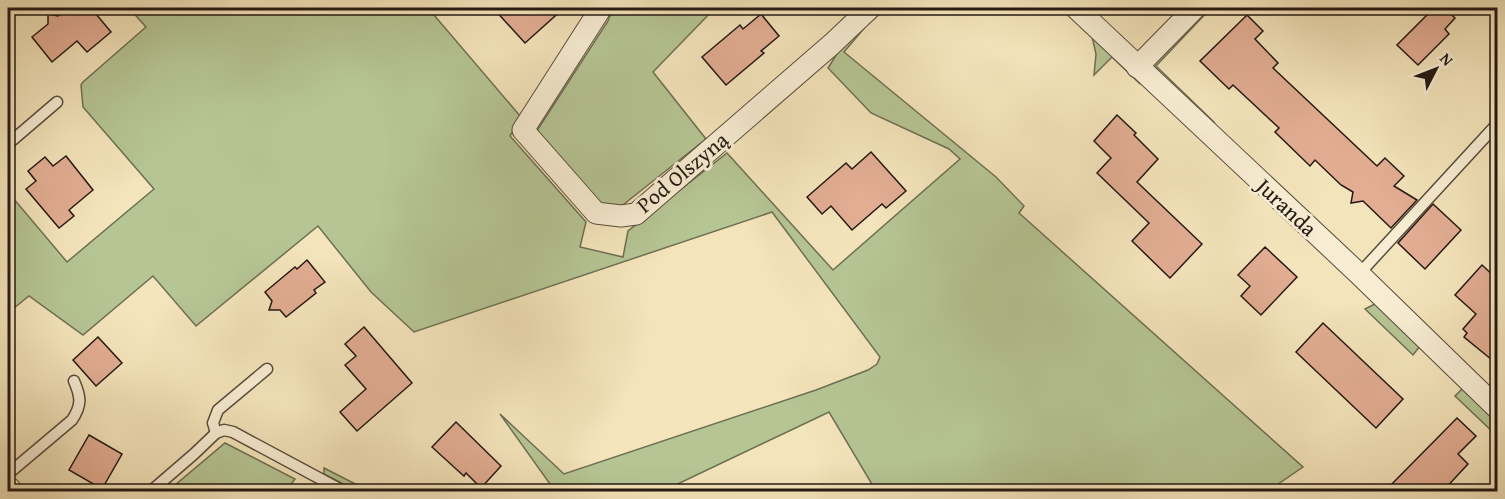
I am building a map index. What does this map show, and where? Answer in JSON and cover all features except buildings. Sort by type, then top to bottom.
[{"type":"street","name":"Pod Olszyną","points":[[601,8],[523,130],[596,213],[621,216],[636,214],[832,44],[870,8]]},
{"type":"street","name":"Juranda","points":[[1076,8],[1359,274],[1497,409]]},
{"type":"street","points":[[1137,67],[1195,8]]},
{"type":"lane","points":[[8,144],[57,102]]},
{"type":"lane","points":[[1359,274],[1497,123]]},
{"type":"lane","points":[[216,432],[213,423],[218,410],[267,369]]},
{"type":"lane","points":[[8,474],[72,420],[79,410],[81,400],[74,381]]},
{"type":"lane","points":[[150,492],[216,432],[224,430],[233,432],[345,492]]},
{"type":"green space","points":[[129,8],[428,8],[521,117],[510,136],[586,222],[580,247],[623,257],[628,231],[727,153],[833,270],[960,159],[949,149],[871,113],[828,68],[840,49],[879,8],[886,8],[866,26],[844,52],[996,177],[1024,206],[1019,213],[1303,467],[1268,491],[876,491],[829,412],[663,491],[555,491],[500,414],[564,474],[816,390],[868,370],[877,364],[880,357],[772,212],[414,332],[371,292],[318,226],[196,326],[153,276],[83,335],[29,296],[8,313],[8,192],[67,262],[154,189],[83,107],[81,85],[83,82],[146,27]]},
{"type":"green space","points":[[613,8],[715,8],[653,72],[706,139],[619,208],[598,205],[539,136],[538,129],[608,21]]},
{"type":"green space","points":[[1204,8],[1211,8],[1156,66],[1214,122],[1209,123],[1152,69],[1151,61]]},
{"type":"green space","points":[[1091,32],[1137,75],[1139,83],[1112,57],[1094,75],[1096,54]]},
{"type":"green space","points":[[1377,303],[1420,346],[1413,355],[1365,309]]},
{"type":"green space","points":[[1463,388],[1497,421],[1497,436],[1455,396]]},
{"type":"green space","points":[[225,443],[295,479],[286,491],[168,491]]},
{"type":"green space","points":[[324,468],[369,491],[357,491],[324,474]]}]
